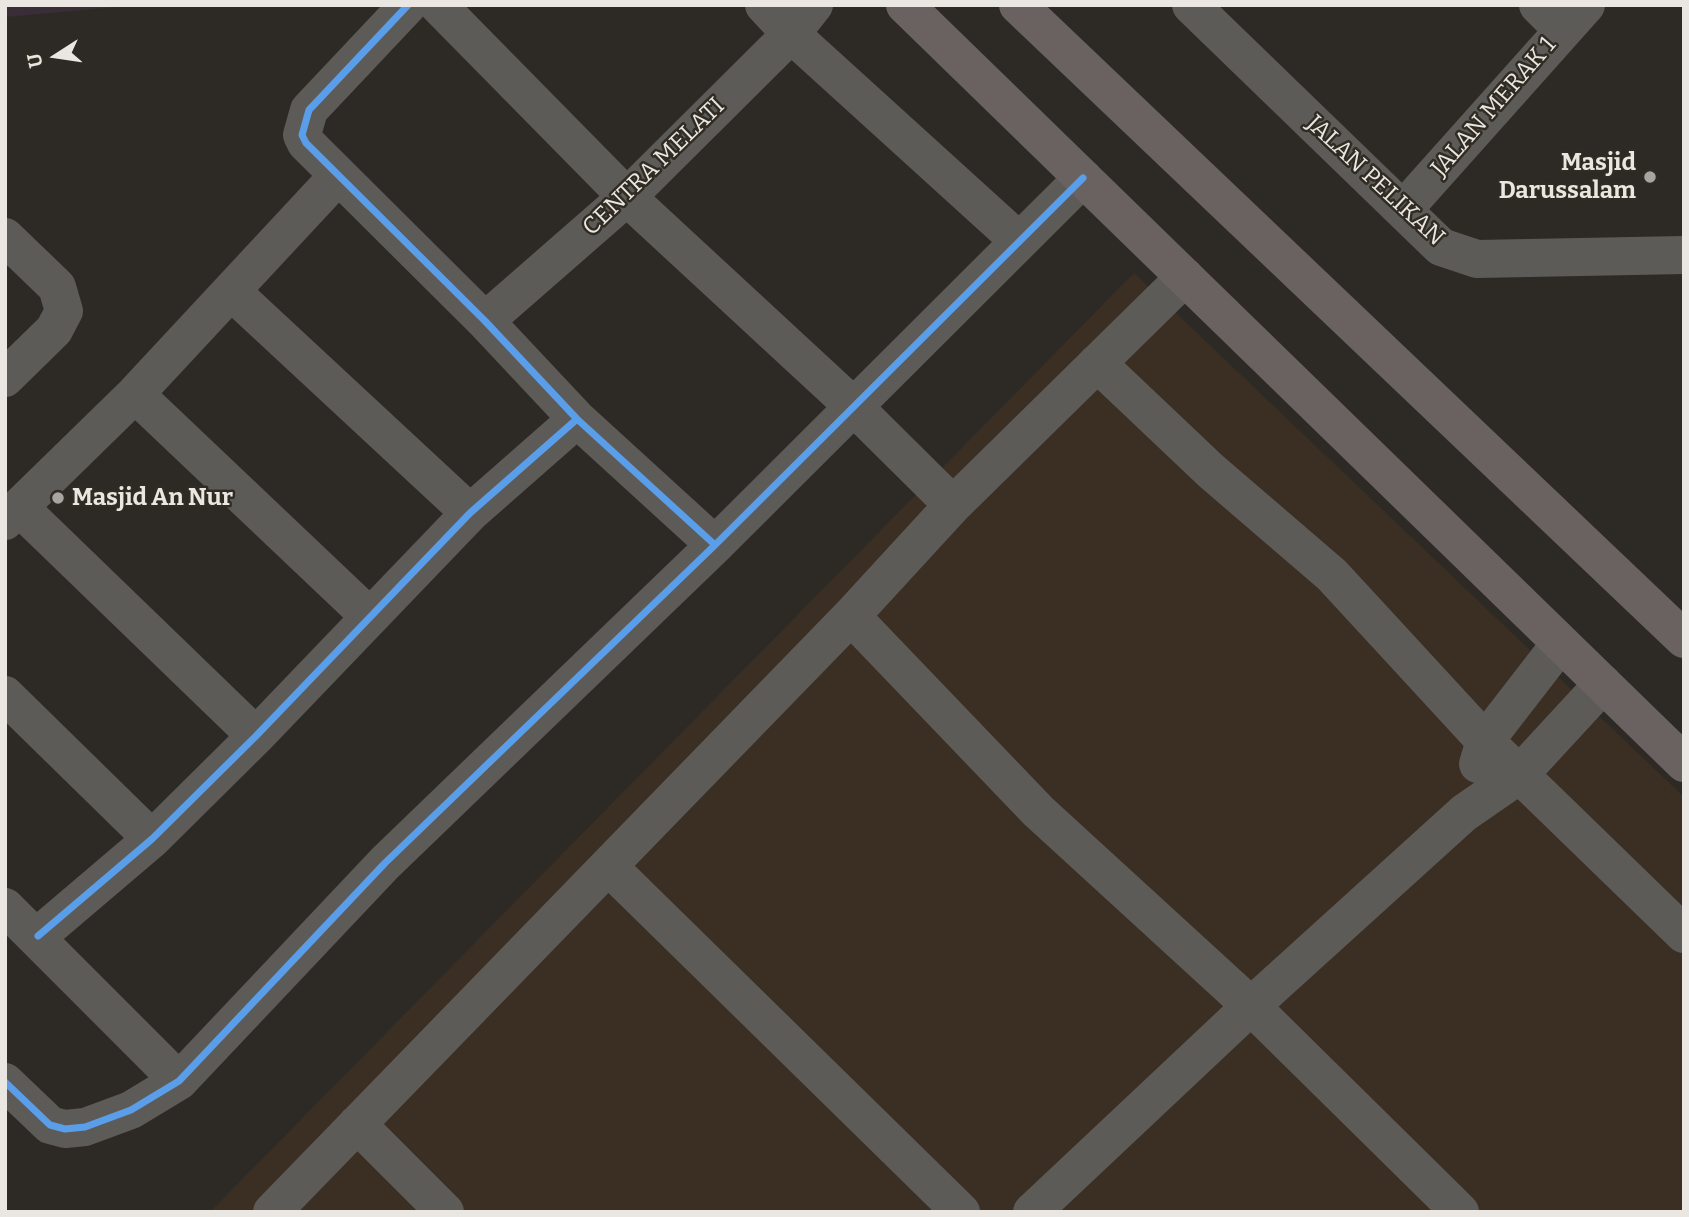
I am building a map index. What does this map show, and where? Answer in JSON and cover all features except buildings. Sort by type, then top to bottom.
[{"type":"main road","points":[[905,5],[1560,645],[1684,762]]},
{"type":"main road","points":[[1018,5],[1684,639]]},
{"type":"street","points":[[408,5],[309,110],[302,135],[337,177],[485,321],[577,419],[715,545]]},
{"type":"street","points":[[438,5],[627,197],[853,406],[953,505]]},
{"type":"street","points":[[764,5],[791,34],[1019,241]]},
{"type":"street","name":"CENTRA MELATI","points":[[485,321],[627,197],[791,34],[814,5]]},
{"type":"street","name":"JALAN PELIKAN","points":[[1191,5],[1441,247],[1477,259],[1684,255]]},
{"type":"street","name":"JALAN MERAK 1","points":[[1404,210],[1562,13]]},
{"type":"street","points":[[256,736],[12,514],[135,394],[337,177]]},
{"type":"street","points":[[5,1082],[50,1125],[65,1129],[85,1126],[131,1110],[179,1081],[385,863],[715,545],[1083,178]]},
{"type":"street","points":[[5,236],[57,287],[64,311],[54,330],[5,378]]},
{"type":"street","points":[[272,1212],[851,615],[953,505],[1185,277]]},
{"type":"street","points":[[231,291],[470,513]]},
{"type":"street","points":[[1097,363],[1211,471],[1332,575],[1485,741],[1684,934]]},
{"type":"street","points":[[135,394],[369,616]]},
{"type":"street","points":[[38,936],[152,839],[256,736],[470,513],[577,419]]},
{"type":"street","points":[[851,615],[1038,811],[1251,1006],[1460,1212]]},
{"type":"street","points":[[1464,813],[1485,741],[1560,645]]},
{"type":"street","points":[[1032,1212],[1251,1006],[1464,813],[1519,775],[1603,684]]},
{"type":"street","points":[[5,695],[152,839]]},
{"type":"street","points":[[608,866],[961,1212]]},
{"type":"street","points":[[5,907],[38,936],[179,1081]]},
{"type":"street","points":[[357,1124],[445,1212]]},
{"type":"shaded area","points":[[5,5],[140,5],[5,17]]},
{"type":"shaded area","points":[[1134,273],[1684,797],[1684,1212],[210,1212]]},
{"type":"cycle path","points":[[408,5],[309,110],[302,135],[306,143],[485,321],[577,419],[715,545]]},
{"type":"cycle path","points":[[5,1082],[50,1125],[65,1129],[85,1127],[131,1110],[179,1081],[385,863],[715,545],[1083,178]]},
{"type":"cycle path","points":[[38,936],[152,839],[256,736],[470,513],[577,419]]},
{"type":"place","name":"Masjid Darussalam","points":[[1650,177]]},
{"type":"place","name":"Masjid An Nur","points":[[58,498]]}]
